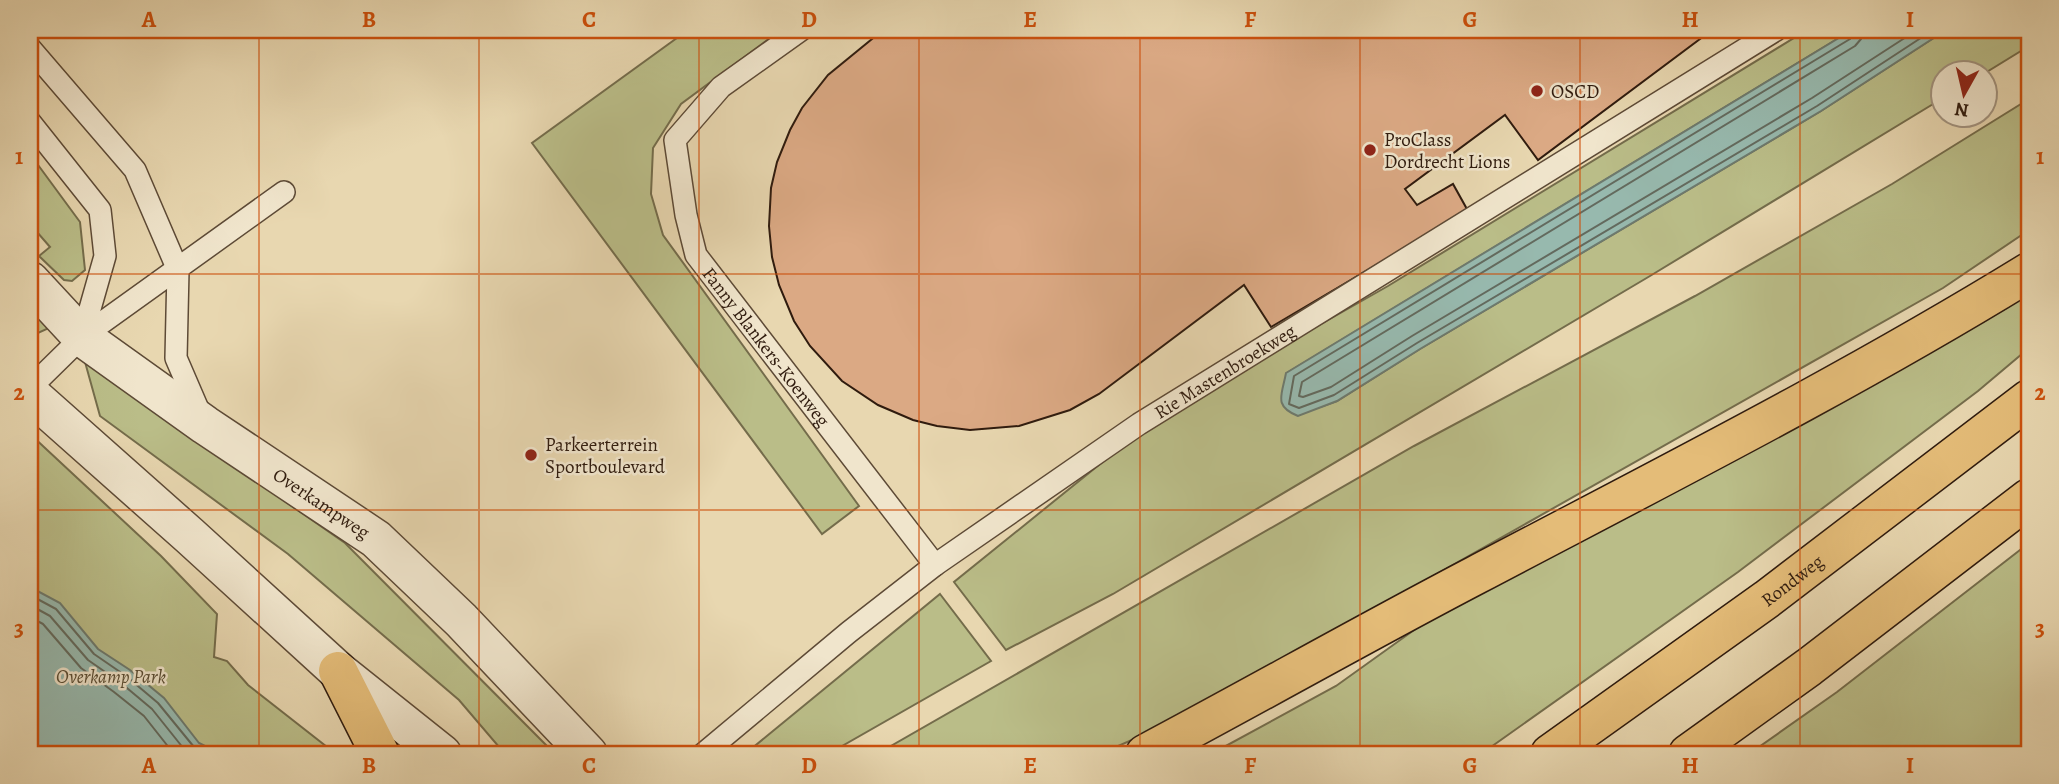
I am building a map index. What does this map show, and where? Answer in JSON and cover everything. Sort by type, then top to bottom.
[{"type":"highway","points":[[1145,754],[1381,625],[1825,391],[1931,332],[2029,272]]},
{"type":"highway","name":"Rondweg","points":[[1549,754],[1767,599],[2029,399]]},
{"type":"highway","points":[[1688,754],[1809,667],[2029,498]]},
{"type":"highway","points":[[338,671],[380,754]]},
{"type":"street","name":"Overkampweg","points":[[30,281],[82,337],[205,425],[376,539],[461,620],[588,754]]},
{"type":"street","points":[[30,394],[338,671],[443,754]]},
{"type":"lane","name":"Fanny Blankers-Koenweg","points":[[801,30],[721,87],[675,140],[686,215],[696,255],[935,565]]},
{"type":"lane","name":"Rie Mastenbroekweg","points":[[703,754],[849,632],[935,565],[1139,424],[1776,30]]},
{"type":"lane","points":[[30,48],[135,170],[178,270],[176,358],[205,425]]},
{"type":"lane","points":[[30,122],[100,210],[105,256],[82,337]]},
{"type":"lane","points":[[30,388],[82,337],[284,192]]},
{"type":"green space","points":[[688,30],[781,30],[681,104],[653,148],[651,194],[663,235],[859,506],[822,534],[532,143]]},
{"type":"green space","points":[[1807,30],[1852,30],[1287,373],[1320,407],[1337,401],[1821,111],[1946,30],[2029,30],[2029,46],[2000,64],[2000,60],[1930,60],[1930,106],[1650,276],[1113,594],[1006,650],[954,582],[1136,435],[1284,345],[1388,286]]},
{"type":"green space","points":[[2029,99],[2029,230],[1943,288],[1182,718],[1100,754],[877,754],[1414,446],[1695,296],[1892,184],[1979,130],[2000,130],[2000,117]]},
{"type":"green space","points":[[30,154],[80,222],[85,270],[72,281],[64,280],[39,256],[50,247],[30,224],[30,198],[34,194],[30,189]]},
{"type":"green space","points":[[2029,293],[2029,348],[1978,391],[1738,572],[1481,754],[1211,754],[1336,686],[1449,605],[1766,443]]},
{"type":"green space","points":[[30,308],[49,328],[38,333],[30,331]]},
{"type":"green space","points":[[85,362],[345,543],[555,754],[505,754],[459,700],[288,554],[100,416]]},
{"type":"green space","name":"Overkamp Park","points":[[30,434],[161,556],[217,614],[214,657],[227,661],[248,685],[336,754],[30,754]]},
{"type":"green space","points":[[2029,543],[2029,754],[1749,754],[1837,692]]},
{"type":"green space","points":[[940,594],[991,661],[828,754],[745,754]]},
{"type":"water","points":[[1852,30],[1946,30],[1821,111],[1337,401],[1298,416],[1282,404],[1281,394],[1286,373]]},
{"type":"water","points":[[30,587],[60,603],[98,649],[130,670],[164,698],[199,743],[221,754],[51,754],[30,741]]},
{"type":"building","points":[[883,30],[1712,30],[1538,160],[1505,115],[1405,189],[1417,205],[1453,184],[1468,211],[1271,327],[1244,285],[1099,394],[1070,410],[1019,426],[970,430],[913,420],[878,405],[842,381],[810,346],[794,321],[779,285],[772,257],[769,226],[771,188],[777,162],[790,130],[802,108],[828,75]]},
{"type":"place","name":"OSCD","points":[[1537,91]]},
{"type":"place","name":"ProClass Dordrecht Lions","points":[[1370,150]]},
{"type":"place","name":"Parkeerterrein Sportboulevard","points":[[531,455]]}]
